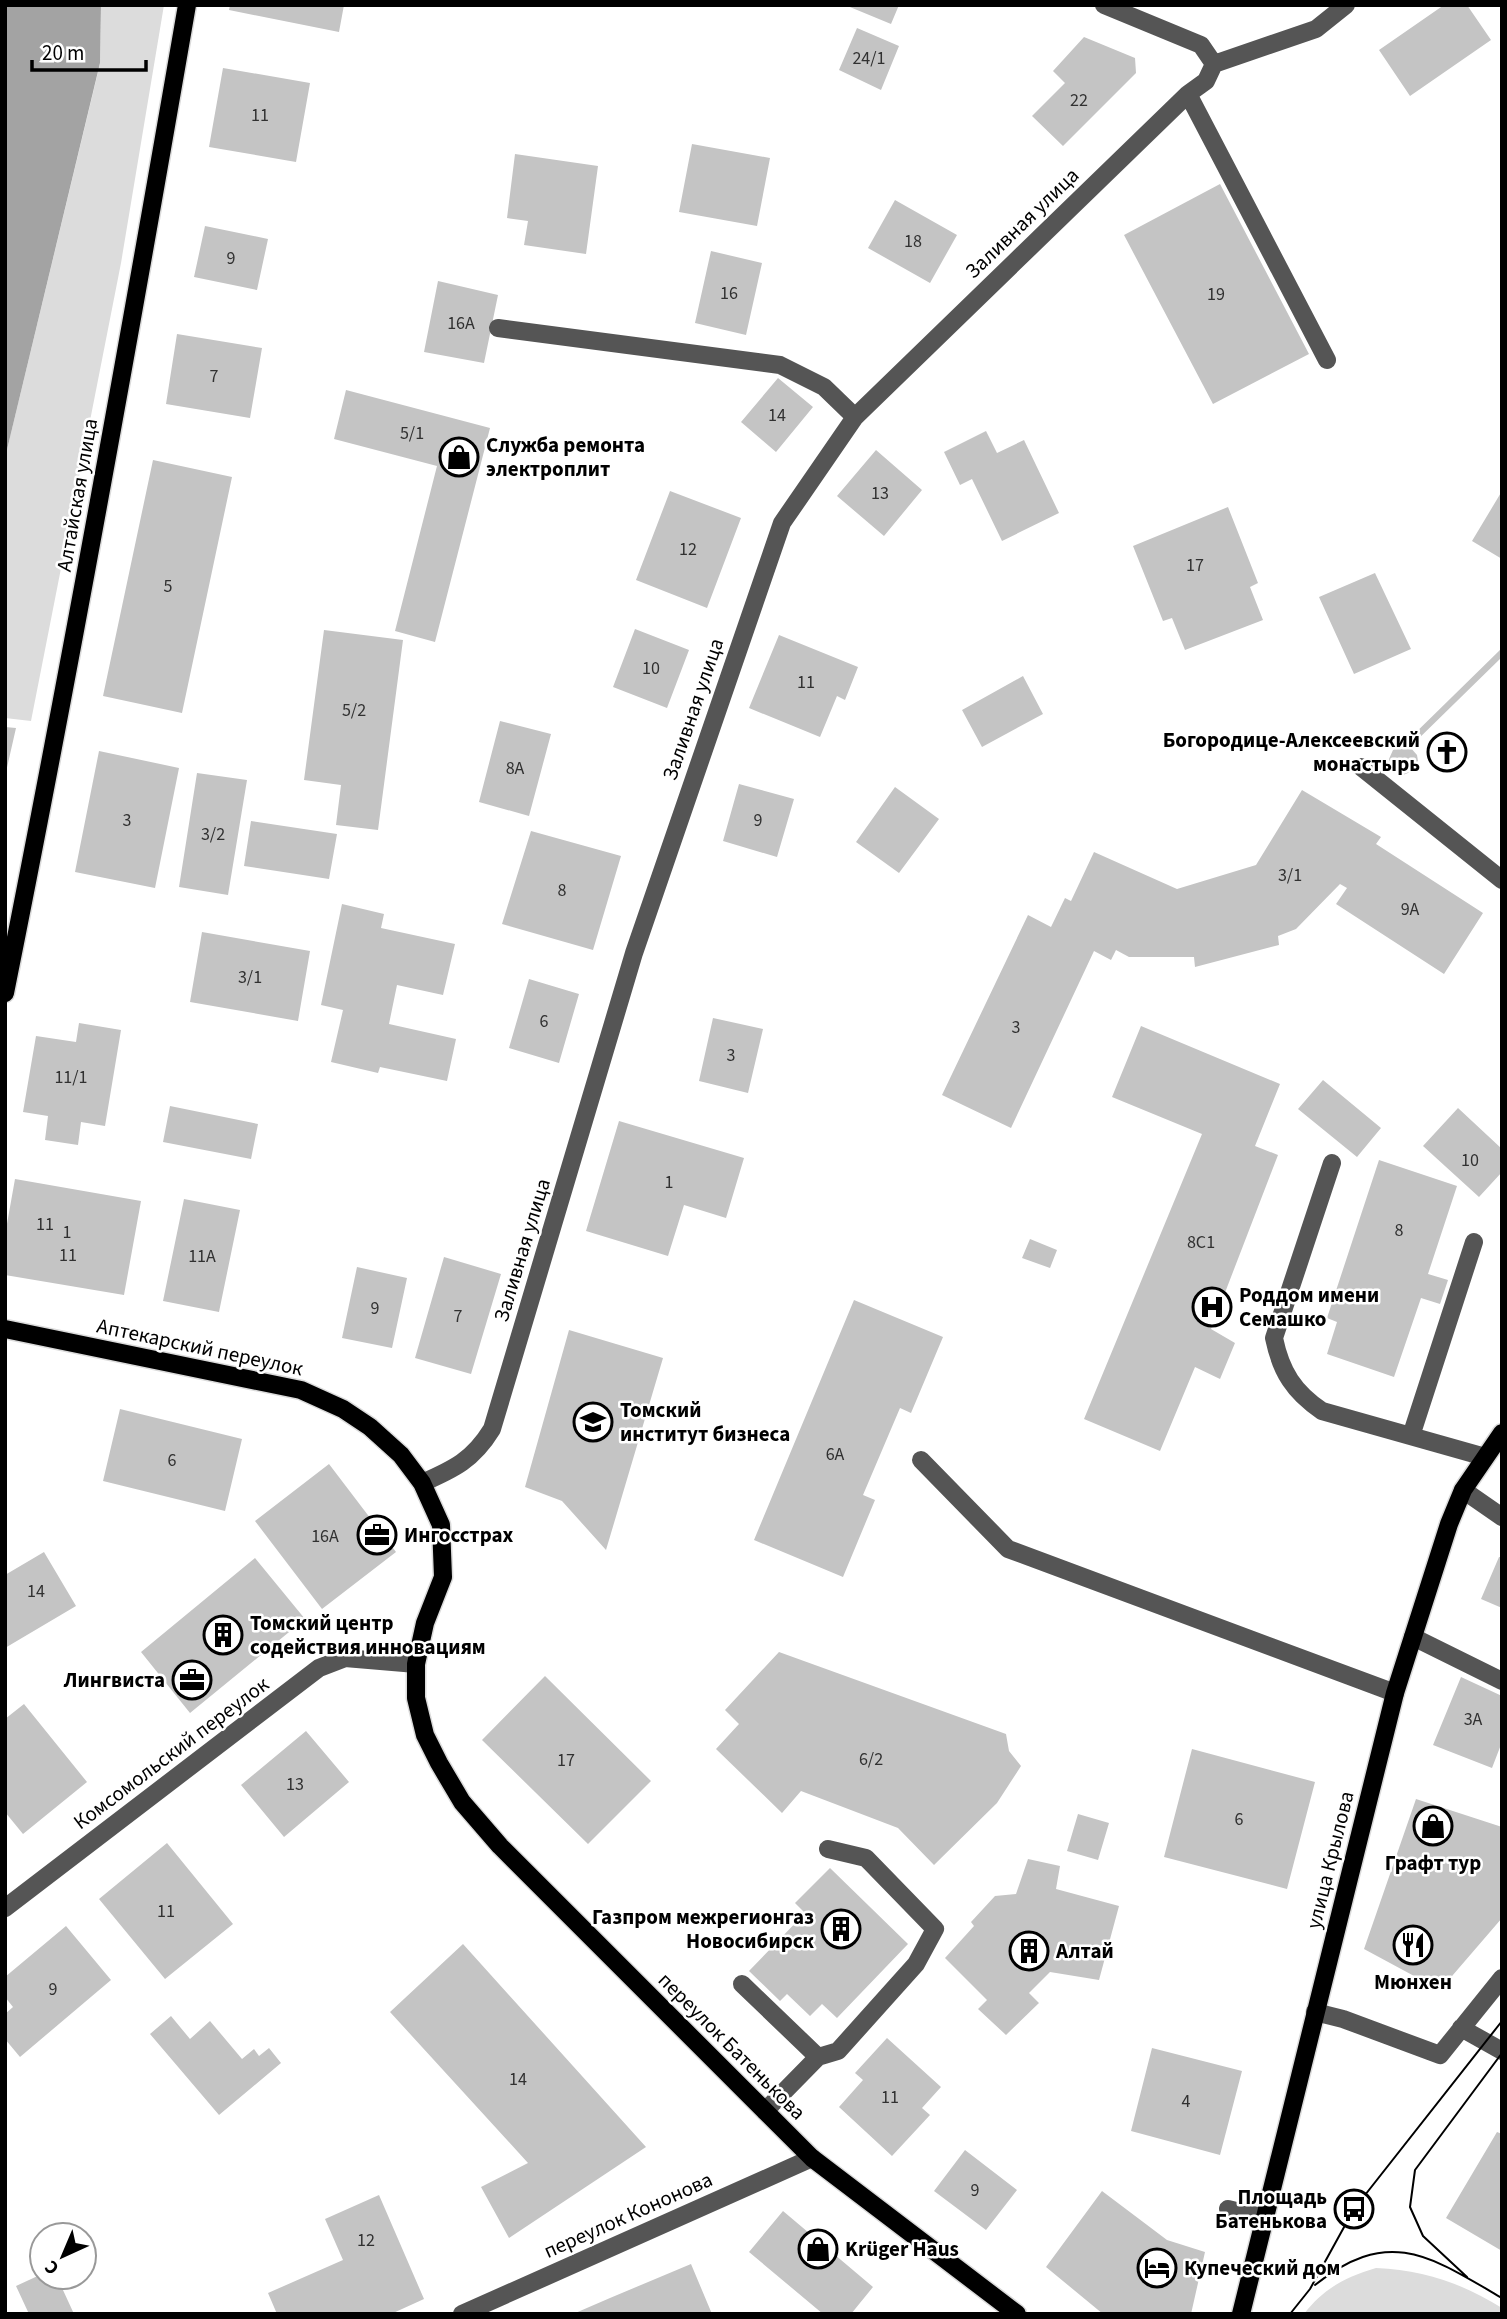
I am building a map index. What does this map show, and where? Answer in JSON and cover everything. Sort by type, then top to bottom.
[{"type":"main road","name":"Алтайская улица","points":[[5,993],[143,265],[187,5]]},
{"type":"main road","name":"Аптекарский переулок","points":[[5,1329],[301,1390],[343,1409],[370,1427],[401,1455],[422,1483],[441,1525],[443,1577]]},
{"type":"main road","name":"улица Крылова","points":[[1241,2314],[1395,1693],[1462,1490],[1502,1433]]},
{"type":"main road","name":"переулок Батенькова","points":[[443,1577],[425,1623],[416,1664],[416,1698],[425,1735],[462,1802],[500,1846],[813,2158],[1017,2314]]},
{"type":"street","points":[[1104,5],[1201,45],[1214,64],[1316,30],[1346,5]]},
{"type":"street","name":"Заливная улица","points":[[422,1483],[460,1466],[481,1447],[492,1429],[634,953],[782,523],[855,416],[1188,94],[1206,80],[1214,64]]},
{"type":"street","points":[[1188,94],[1327,360]]},
{"type":"street","points":[[498,328],[779,365],[824,387],[855,416]]},
{"type":"street","points":[[1361,767],[1502,880]]},
{"type":"street","points":[[1332,1163],[1274,1338],[1278,1356],[1290,1381],[1302,1397],[1322,1411],[1485,1457]]},
{"type":"street","points":[[1411,1436],[1474,1242]]},
{"type":"street","points":[[922,1460],[1007,1549],[1395,1693]]},
{"type":"street","points":[[1462,1490],[1502,1517]]},
{"type":"street","points":[[1413,1637],[1502,1681]]},
{"type":"street","name":"Комсомольский переулок","points":[[5,1908],[319,1668],[345,1658],[416,1664]]},
{"type":"street","points":[[765,2111],[818,2057],[838,2050],[847,2041],[916,1964],[935,1929],[866,1858],[828,1849]]},
{"type":"street","points":[[1315,2012],[1343,2019],[1440,2055],[1502,1978]]},
{"type":"street","points":[[742,1983],[818,2057]]},
{"type":"street","points":[[1461,2028],[1502,2051]]},
{"type":"street","name":"переулок Кононова","points":[[462,2314],[495,2307],[813,2158]]},
{"type":"street","points":[[1228,2209],[1265,2218]]},
{"type":"shaded area","points":[[5,5],[101,5],[100,63],[5,458]]},
{"type":"shaded area","points":[[101,5],[164,5],[121,263],[31,721],[5,718],[5,458],[100,64]]},
{"type":"shaded area","points":[[1376,2268],[1442,2279],[1472,2291],[1502,2308],[1502,2314],[1304,2314],[1319,2297],[1336,2285]]},
{"type":"building","points":[[230,5],[344,5],[339,32],[229,10]]},
{"type":"building","points":[[845,5],[899,5],[891,24]]},
{"type":"building","points":[[1444,5],[1467,5],[1491,40],[1410,96],[1379,50]]},
{"type":"building","points":[[857,28],[899,46],[881,90],[839,70]]},
{"type":"building","points":[[1084,37],[1135,58],[1136,73],[1063,146],[1032,116],[1065,83],[1053,71]]},
{"type":"building","points":[[223,68],[310,83],[296,162],[209,147]]},
{"type":"building","points":[[692,144],[770,158],[757,226],[679,212]]},
{"type":"building","points":[[515,154],[598,166],[586,254],[524,245],[528,221],[507,218]]},
{"type":"building","points":[[1220,184],[1309,354],[1213,404],[1124,235]]},
{"type":"building","points":[[895,200],[957,235],[930,283],[868,248]]},
{"type":"building","points":[[205,226],[268,239],[257,290],[194,277]]},
{"type":"building","points":[[711,251],[762,263],[746,335],[695,323]]},
{"type":"building","points":[[438,281],[498,295],[484,363],[424,352]]},
{"type":"building","points":[[177,334],[262,348],[250,418],[166,404]]},
{"type":"building","points":[[778,378],[813,407],[776,452],[741,422]]},
{"type":"building","points":[[346,390],[490,428],[435,642],[395,631],[437,466],[334,439]]},
{"type":"building","points":[[986,431],[997,453],[1024,440],[1059,513],[1002,541],[972,479],[960,485],[944,452]]},
{"type":"building","points":[[876,450],[922,490],[884,536],[837,496]]},
{"type":"building","points":[[153,460],[232,477],[182,713],[103,696]]},
{"type":"building","points":[[670,491],[741,518],[707,608],[636,580]]},
{"type":"building","points":[[1502,491],[1502,559],[1472,541]]},
{"type":"building","points":[[1228,507],[1258,583],[1250,587],[1263,620],[1185,650],[1172,618],[1163,621],[1133,546]]},
{"type":"building","points":[[1375,573],[1411,649],[1354,674],[1319,597]]},
{"type":"building","points":[[635,629],[689,650],[667,708],[613,687]]},
{"type":"building","points":[[324,630],[403,640],[378,830],[336,825],[341,785],[304,780]]},
{"type":"building","points":[[779,635],[858,667],[845,700],[837,696],[820,737],[749,708]]},
{"type":"building","points":[[1502,648],[1502,657],[1410,747],[1417,755],[1418,761],[1413,771],[1403,775],[1393,771],[1389,759],[1393,750],[1403,745]]},
{"type":"building","points":[[1023,676],[1043,714],[982,747],[962,710]]},
{"type":"building","points":[[500,721],[551,734],[529,816],[479,802]]},
{"type":"building","points":[[5,727],[16,728],[6,772],[5,772]]},
{"type":"building","points":[[99,751],[179,768],[155,888],[75,872]]},
{"type":"building","points":[[197,773],[247,780],[228,895],[179,887]]},
{"type":"building","points":[[739,784],[794,799],[777,857],[723,841]]},
{"type":"building","points":[[895,787],[939,819],[899,873],[856,842]]},
{"type":"building","points":[[1302,790],[1381,837],[1376,844],[1483,913],[1444,974],[1336,904],[1347,888],[1340,884],[1296,929],[1278,936],[1279,945],[1195,967],[1194,957],[1129,957],[1116,950],[1111,960],[1094,951],[1011,1128],[942,1095],[1028,915],[1051,927],[1065,898],[1071,901],[1094,852],[1177,889],[1256,865]]},
{"type":"building","points":[[251,821],[337,834],[329,879],[244,866]]},
{"type":"building","points":[[531,831],[621,856],[593,950],[502,924]]},
{"type":"building","points":[[342,904],[384,914],[381,928],[455,944],[443,995],[397,985],[389,1024],[456,1039],[447,1081],[380,1067],[378,1073],[331,1062],[343,1010],[321,1005]]},
{"type":"building","points":[[202,932],[310,951],[298,1021],[190,1002]]},
{"type":"building","points":[[529,979],[579,994],[559,1063],[509,1048]]},
{"type":"building","points":[[713,1018],[763,1029],[748,1093],[699,1081]]},
{"type":"building","points":[[79,1023],[121,1030],[105,1126],[81,1122],[78,1145],[45,1140],[48,1116],[23,1112],[36,1036],[76,1042]]},
{"type":"building","points":[[1141,1026],[1280,1084],[1255,1146],[1278,1155],[1211,1329],[1235,1343],[1220,1379],[1195,1367],[1160,1451],[1084,1419],[1202,1134],[1112,1097]]},
{"type":"building","points":[[1323,1080],[1381,1128],[1357,1157],[1298,1109]]},
{"type":"building","points":[[170,1106],[258,1124],[251,1159],[163,1142]]},
{"type":"building","points":[[1458,1108],[1502,1149],[1502,1172],[1479,1197],[1423,1146]]},
{"type":"building","points":[[619,1121],[744,1158],[726,1218],[684,1205],[668,1256],[586,1231]]},
{"type":"building","points":[[1379,1160],[1457,1186],[1428,1274],[1448,1280],[1440,1304],[1421,1298],[1394,1377],[1327,1354],[1337,1322],[1327,1318]]},
{"type":"building","points":[[15,1179],[141,1201],[124,1295],[5,1275],[5,1235]]},
{"type":"building","points":[[184,1199],[240,1210],[219,1312],[163,1301]]},
{"type":"building","points":[[1030,1239],[1057,1250],[1050,1268],[1022,1258]]},
{"type":"building","points":[[444,1257],[501,1274],[471,1374],[415,1358]]},
{"type":"building","points":[[357,1267],[407,1278],[392,1348],[342,1338]]},
{"type":"building","points":[[854,1300],[943,1337],[911,1413],[900,1408],[863,1495],[875,1500],[843,1577],[754,1540]]},
{"type":"building","name":"Томский институт бизнеса","points":[[569,1330],[663,1358],[606,1550],[562,1501],[525,1487]]},
{"type":"building","points":[[120,1409],[242,1439],[225,1511],[103,1481]]},
{"type":"building","points":[[329,1464],[396,1552],[322,1609],[255,1521]]},
{"type":"building","points":[[44,1552],[76,1606],[5,1648],[5,1575]]},
{"type":"building","points":[[1499,1557],[1502,1557],[1502,1608],[1481,1599]]},
{"type":"building","name":"Томский центр содействия инновациям","points":[[255,1558],[305,1619],[190,1713],[141,1652]]},
{"type":"building","points":[[779,1652],[1006,1734],[1009,1751],[1021,1766],[997,1803],[934,1865],[898,1828],[801,1791],[782,1813],[716,1749],[739,1724],[725,1710]]},
{"type":"building","points":[[545,1676],[651,1781],[588,1844],[482,1740]]},
{"type":"building","points":[[1461,1677],[1502,1696],[1502,1742],[1492,1768],[1433,1745]]},
{"type":"building","points":[[24,1704],[87,1782],[23,1834],[5,1812],[5,1719]]},
{"type":"building","points":[[306,1731],[349,1782],[284,1837],[241,1785]]},
{"type":"building","points":[[1192,1749],[1315,1782],[1287,1889],[1164,1857]]},
{"type":"building","points":[[1416,1799],[1502,1827],[1502,1918],[1440,1990],[1364,1949]]},
{"type":"building","points":[[1078,1814],[1109,1823],[1098,1860],[1067,1851]]},
{"type":"building","points":[[167,1843],[233,1924],[165,1979],[99,1899]]},
{"type":"building","name":"Алтай","points":[[1028,1859],[1060,1866],[1056,1889],[1119,1906],[1099,1980],[1050,1972],[1029,1993],[1039,2003],[1006,2035],[978,2009],[987,2000],[945,1958],[974,1926],[971,1922],[995,1896],[1016,1894]]},
{"type":"building","name":"Газпром межрегионгаз Новосибирск","points":[[830,1868],[908,1944],[837,2018],[822,2004],[810,2016],[787,1994],[780,2001],[749,1971],[805,1913],[795,1903]]},
{"type":"building","points":[[66,1926],[111,1980],[20,2057],[5,2039],[5,2014],[13,2007],[5,1997],[5,1977]]},
{"type":"building","points":[[463,1944],[646,2147],[509,2238],[481,2187],[528,2163],[390,2012]]},
{"type":"building","points":[[171,2016],[190,2039],[210,2021],[242,2059],[254,2049],[259,2056],[269,2048],[281,2063],[219,2115],[150,2034]]},
{"type":"building","points":[[887,2038],[941,2087],[922,2108],[930,2115],[892,2156],[839,2107],[863,2080],[855,2073]]},
{"type":"building","points":[[1152,2048],[1242,2071],[1220,2155],[1131,2131]]},
{"type":"building","points":[[1497,2132],[1502,2134],[1502,2251],[1446,2218]]},
{"type":"building","points":[[965,2150],[1017,2190],[986,2230],[934,2191]]},
{"type":"building","points":[[1102,2191],[1167,2240],[1205,2252],[1191,2314],[1103,2314],[1046,2267]]},
{"type":"building","points":[[379,2195],[424,2299],[391,2314],[277,2314],[268,2293],[343,2260],[325,2219]]},
{"type":"building","points":[[783,2211],[873,2287],[851,2314],[823,2314],[749,2252]]},
{"type":"building","points":[[691,2264],[712,2314],[573,2314],[610,2298]]},
{"type":"building","points":[[28,2280],[28,2291],[63,2291],[74,2314],[29,2314],[16,2286]]},
{"type":"tram line","points":[[1290,2314],[1310,2289],[1354,2209],[1502,2021]]},
{"type":"tram line","points":[[1467,2277],[1423,2236],[1410,2207],[1415,2170],[1502,2053]]},
{"type":"tram line","points":[[1315,2285],[1341,2267],[1365,2256],[1388,2252],[1431,2260],[1502,2298]]},
{"type":"place","name":"Служба ремонта электроплит","points":[[459,457]]},
{"type":"place","name":"Богородице-Алексеевский монастырь","points":[[1447,752]]},
{"type":"place","name":"Роддом имени Семашко","points":[[1212,1307]]},
{"type":"place","name":"Томский институт бизнеса","points":[[593,1422]]},
{"type":"place","name":"Ингосстрах","points":[[377,1535]]},
{"type":"place","name":"Томский центр содействия инновациям","points":[[223,1635]]},
{"type":"place","name":"Лингвиста","points":[[192,1680]]},
{"type":"place","name":"Графт тур","points":[[1433,1826]]},
{"type":"place","name":"Газпром межрегионгаз Новосибирск","points":[[841,1929]]},
{"type":"place","name":"Мюнхен","points":[[1413,1945]]},
{"type":"place","name":"Алтай","points":[[1029,1951]]},
{"type":"place","name":"Площадь Батенькова","points":[[1354,2209]]},
{"type":"place","name":"Krüger Haus","points":[[818,2249]]},
{"type":"place","name":"Купеческий дом","points":[[1157,2268]]}]
